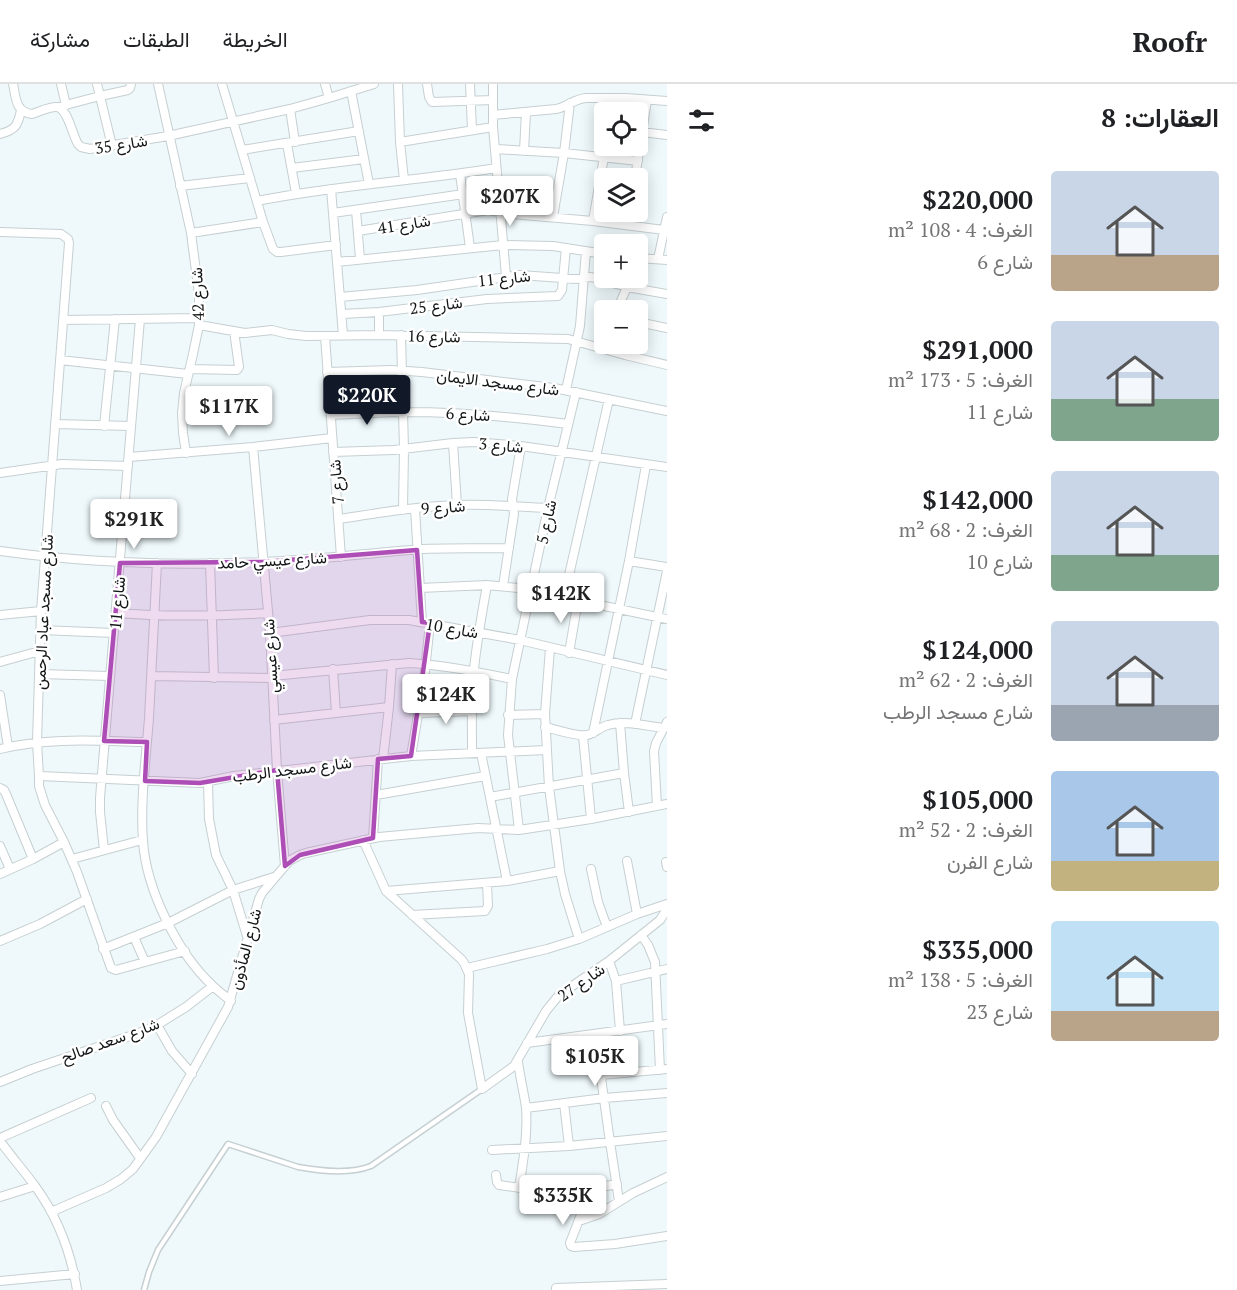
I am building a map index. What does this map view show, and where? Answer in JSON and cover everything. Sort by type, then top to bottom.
[{"type":"street","points":[[13,84],[17,103],[21,110],[28,114],[128,90],[131,84]]},
{"type":"street","points":[[61,84],[62,106]]},
{"type":"street","points":[[97,84],[112,146]]},
{"type":"street","name":"شارع 42","points":[[158,84],[198,275],[199,321],[182,413],[186,453]]},
{"type":"street","points":[[222,84],[270,245],[277,252],[336,245]]},
{"type":"street","points":[[325,84],[330,98]]},
{"type":"street","name":"شارع 35","points":[[62,106],[75,141],[81,147],[90,149],[168,136],[290,109],[374,84]]},
{"type":"street","points":[[398,84],[404,180]]},
{"type":"street","points":[[427,84],[432,102],[493,100]]},
{"type":"street","points":[[470,84],[472,130]]},
{"type":"street","points":[[493,84],[493,127],[506,276]]},
{"type":"street","points":[[351,91],[369,184]]},
{"type":"street","points":[[493,115],[561,108],[586,98],[667,101]]},
{"type":"street","points":[[625,102],[626,98]]},
{"type":"street","points":[[553,217],[570,103]]},
{"type":"street","points":[[290,109],[292,168],[296,193]]},
{"type":"street","points":[[0,134],[11,130],[19,123],[21,110]]},
{"type":"street","points":[[524,151],[526,112]]},
{"type":"street","points":[[400,142],[493,127]]},
{"type":"street","points":[[242,150],[359,131]]},
{"type":"street","points":[[648,133],[667,135]]},
{"type":"street","points":[[495,150],[564,153],[638,161]]},
{"type":"street","points":[[637,168],[639,156]]},
{"type":"street","points":[[593,220],[604,157]]},
{"type":"street","points":[[292,168],[364,159]]},
{"type":"street","points":[[257,201],[296,193],[496,168]]},
{"type":"street","points":[[460,174],[470,248]]},
{"type":"street","points":[[180,186],[250,178]]},
{"type":"street","points":[[331,189],[343,335]]},
{"type":"street","points":[[333,213],[498,189]]},
{"type":"street","points":[[356,210],[360,259]]},
{"type":"street","name":"شارع 41","points":[[358,231],[488,210],[593,220],[664,230]]},
{"type":"street","points":[[648,259],[663,260],[667,217]]},
{"type":"street","points":[[191,233],[263,222]]},
{"type":"street","name":"شارع مسجد عباد الرحمن","points":[[0,232],[61,234],[68,239],[69,243],[41,611],[37,742],[39,786],[45,805],[72,859],[111,968],[116,970],[145,962]]},
{"type":"street","points":[[337,262],[503,245],[542,245],[594,252]]},
{"type":"street","points":[[563,277],[566,248]]},
{"type":"street","points":[[566,390],[581,313],[586,251]]},
{"type":"street","name":"شارع 11","points":[[340,297],[434,288],[506,276],[594,278]]},
{"type":"street","name":"شارع 25","points":[[342,314],[379,312],[487,299],[554,297],[558,296],[562,290],[563,277]]},
{"type":"street","name":"شارع 11","points":[[644,288],[667,294]]},
{"type":"street","points":[[379,312],[379,335]]},
{"type":"street","points":[[104,426],[115,319]]},
{"type":"street","name":"شارع 11","points":[[104,850],[100,812],[104,741],[140,319]]},
{"type":"street","name":"شارع 16","points":[[63,320],[199,321],[245,333],[272,330],[297,335],[324,336],[558,338],[576,340],[667,365]]},
{"type":"street","points":[[648,324],[667,328]]},
{"type":"street","points":[[60,360],[135,368],[189,371],[237,370],[239,367],[234,331]]},
{"type":"street","points":[[401,335],[403,510]]},
{"type":"street","name":"شارع 7","points":[[324,336],[341,557]]},
{"type":"street","name":"شارع مسجد الايمان","points":[[327,372],[401,371],[529,384],[667,411]]},
{"type":"street","name":"شارع 5","points":[[519,830],[509,752],[508,715],[512,679],[548,508],[576,392]]},
{"type":"street","points":[[564,597],[609,399]]},
{"type":"street","name":"شارع 6","points":[[330,415],[403,412],[481,415],[568,424]]},
{"type":"street","points":[[56,424],[131,426]]},
{"type":"street","points":[[0,473],[52,465],[128,461],[332,438]]},
{"type":"street","name":"شارع 3","points":[[333,452],[404,449],[474,442],[521,446],[667,467]]},
{"type":"street","points":[[453,443],[457,505]]},
{"type":"street","points":[[503,586],[514,514],[512,499],[521,446]]},
{"type":"street","name":"شارع عيسي","points":[[253,447],[270,633],[277,770],[285,866]]},
{"type":"street","points":[[593,733],[629,561],[646,465]]},
{"type":"street","name":"شارع 9","points":[[339,519],[457,505],[484,504],[548,508]]},
{"type":"street","points":[[411,756],[420,713],[426,664],[426,623],[420,588],[415,509]]},
{"type":"street","name":"شارع عيسي حامد","points":[[0,551],[120,563],[210,563],[263,562],[417,550],[509,548]]},
{"type":"street","points":[[629,561],[667,569],[635,724]]},
{"type":"street","points":[[157,563],[142,840],[146,866],[168,922],[185,951],[213,986],[231,1000]]},
{"type":"street","points":[[210,563],[214,678]]},
{"type":"street","points":[[487,585],[478,632],[472,711],[476,753],[485,776],[507,881]]},
{"type":"street","points":[[420,588],[503,586],[667,619]]},
{"type":"street","points":[[569,653],[578,600]]},
{"type":"street","points":[[0,615],[41,611]]},
{"type":"street","points":[[116,613],[154,616],[212,616],[268,613]]},
{"type":"street","name":"شارع 10","points":[[270,633],[382,619],[426,623],[520,640],[667,675]]},
{"type":"street","points":[[41,630],[114,633]]},
{"type":"street","points":[[550,648],[545,714],[549,787],[560,871],[579,939]]},
{"type":"street","points":[[0,662],[40,651]]},
{"type":"street","points":[[152,676],[272,677],[392,664],[426,664],[512,679]]},
{"type":"street","points":[[373,838],[392,664]]},
{"type":"street","points":[[333,669],[336,713]]},
{"type":"street","points":[[39,674],[110,676]]},
{"type":"street","points":[[0,696],[4,748],[37,742],[73,740],[147,742]]},
{"type":"street","points":[[274,720],[389,707]]},
{"type":"street","points":[[420,713],[472,711]]},
{"type":"street","points":[[508,715],[545,714]]},
{"type":"street","points":[[545,727],[583,736],[604,726],[620,723],[666,725],[657,743],[654,757],[657,806]]},
{"type":"street","points":[[620,723],[629,812]]},
{"type":"street","points":[[583,736],[591,819]]},
{"type":"street","points":[[657,743],[667,744]]},
{"type":"street","name":"شارع مسجد الرطب","points":[[39,776],[208,782],[277,770],[411,756],[546,750]]},
{"type":"street","points":[[489,797],[624,773]]},
{"type":"street","points":[[376,795],[485,776]]},
{"type":"street","points":[[208,782],[209,819],[216,855],[233,890],[248,937]]},
{"type":"street","points":[[0,788],[6,794],[33,859]]},
{"type":"street","name":"شارع المأذون","points":[[51,1212],[121,1179],[133,1169],[156,1137],[231,1000],[259,899],[294,857],[373,838],[478,828],[519,830],[667,804]]},
{"type":"street","points":[[72,859],[142,840]]},
{"type":"street","points":[[363,840],[386,891],[461,958],[467,968],[468,1013],[482,1089]]},
{"type":"street","points":[[0,874],[64,842]]},
{"type":"street","points":[[0,846],[10,869]]},
{"type":"street","points":[[627,861],[637,914]]},
{"type":"street","points":[[591,869],[598,902],[607,927]]},
{"type":"street","points":[[386,891],[507,881],[560,871]]},
{"type":"street","points":[[103,949],[168,922],[233,890],[276,876]]},
{"type":"street","points":[[412,915],[485,911],[488,906],[488,883]]},
{"type":"street","points":[[0,941],[40,924],[87,899]]},
{"type":"street","points":[[467,968],[579,939],[667,904]]},
{"type":"street","name":"شارع 27","points":[[482,1089],[510,1071],[518,1062],[546,1011],[559,995],[609,961],[660,920],[667,909]]},
{"type":"street","points":[[601,1075],[664,1069],[658,1026],[655,962],[641,935]]},
{"type":"street","points":[[134,937],[145,962],[185,951]]},
{"type":"street","points":[[609,961],[616,981],[620,1031]]},
{"type":"street","points":[[616,981],[667,969]]},
{"type":"street","name":"شارع سعد صالح","points":[[0,1082],[139,1033],[186,1007],[213,986]]},
{"type":"street","points":[[157,1024],[172,1051],[192,1074]]},
{"type":"street","points":[[527,1043],[667,1024]]},
{"type":"street","points":[[595,1035],[619,1201]]},
{"type":"street","points":[[518,1062],[526,1108],[525,1149],[519,1188]]},
{"type":"street","points":[[526,1108],[667,1093]]},
{"type":"street","points":[[77,1290],[75,1274],[51,1212],[0,1139],[91,1098]]},
{"type":"street","points":[[564,1103],[569,1146]]},
{"type":"street","points":[[106,1106],[113,1120],[140,1158]]},
{"type":"street","points":[[492,1150],[569,1146],[667,1136]]},
{"type":"street","points":[[496,1175],[499,1185],[563,1194],[617,1184]]},
{"type":"street","points":[[579,1221],[599,1214],[639,1190],[667,1177]]},
{"type":"street","points":[[0,1197],[35,1186]]},
{"type":"street","points":[[588,1190],[570,1243],[571,1246],[615,1244],[667,1236]]},
{"type":"street","points":[[0,1281],[75,1274]]},
{"type":"street","points":[[556,1290],[556,1288],[667,1284]]},
{"type":"lane","points":[[144,1290],[158,1250],[228,1144],[298,1167],[354,1171],[371,1166],[482,1089]]},
{"type":"highlighted area","points":[[417,550],[422,622],[430,623],[411,756],[378,759],[373,838],[300,855],[285,866],[277,770],[200,783],[145,781],[147,742],[104,741],[120,563],[263,562]]}]
